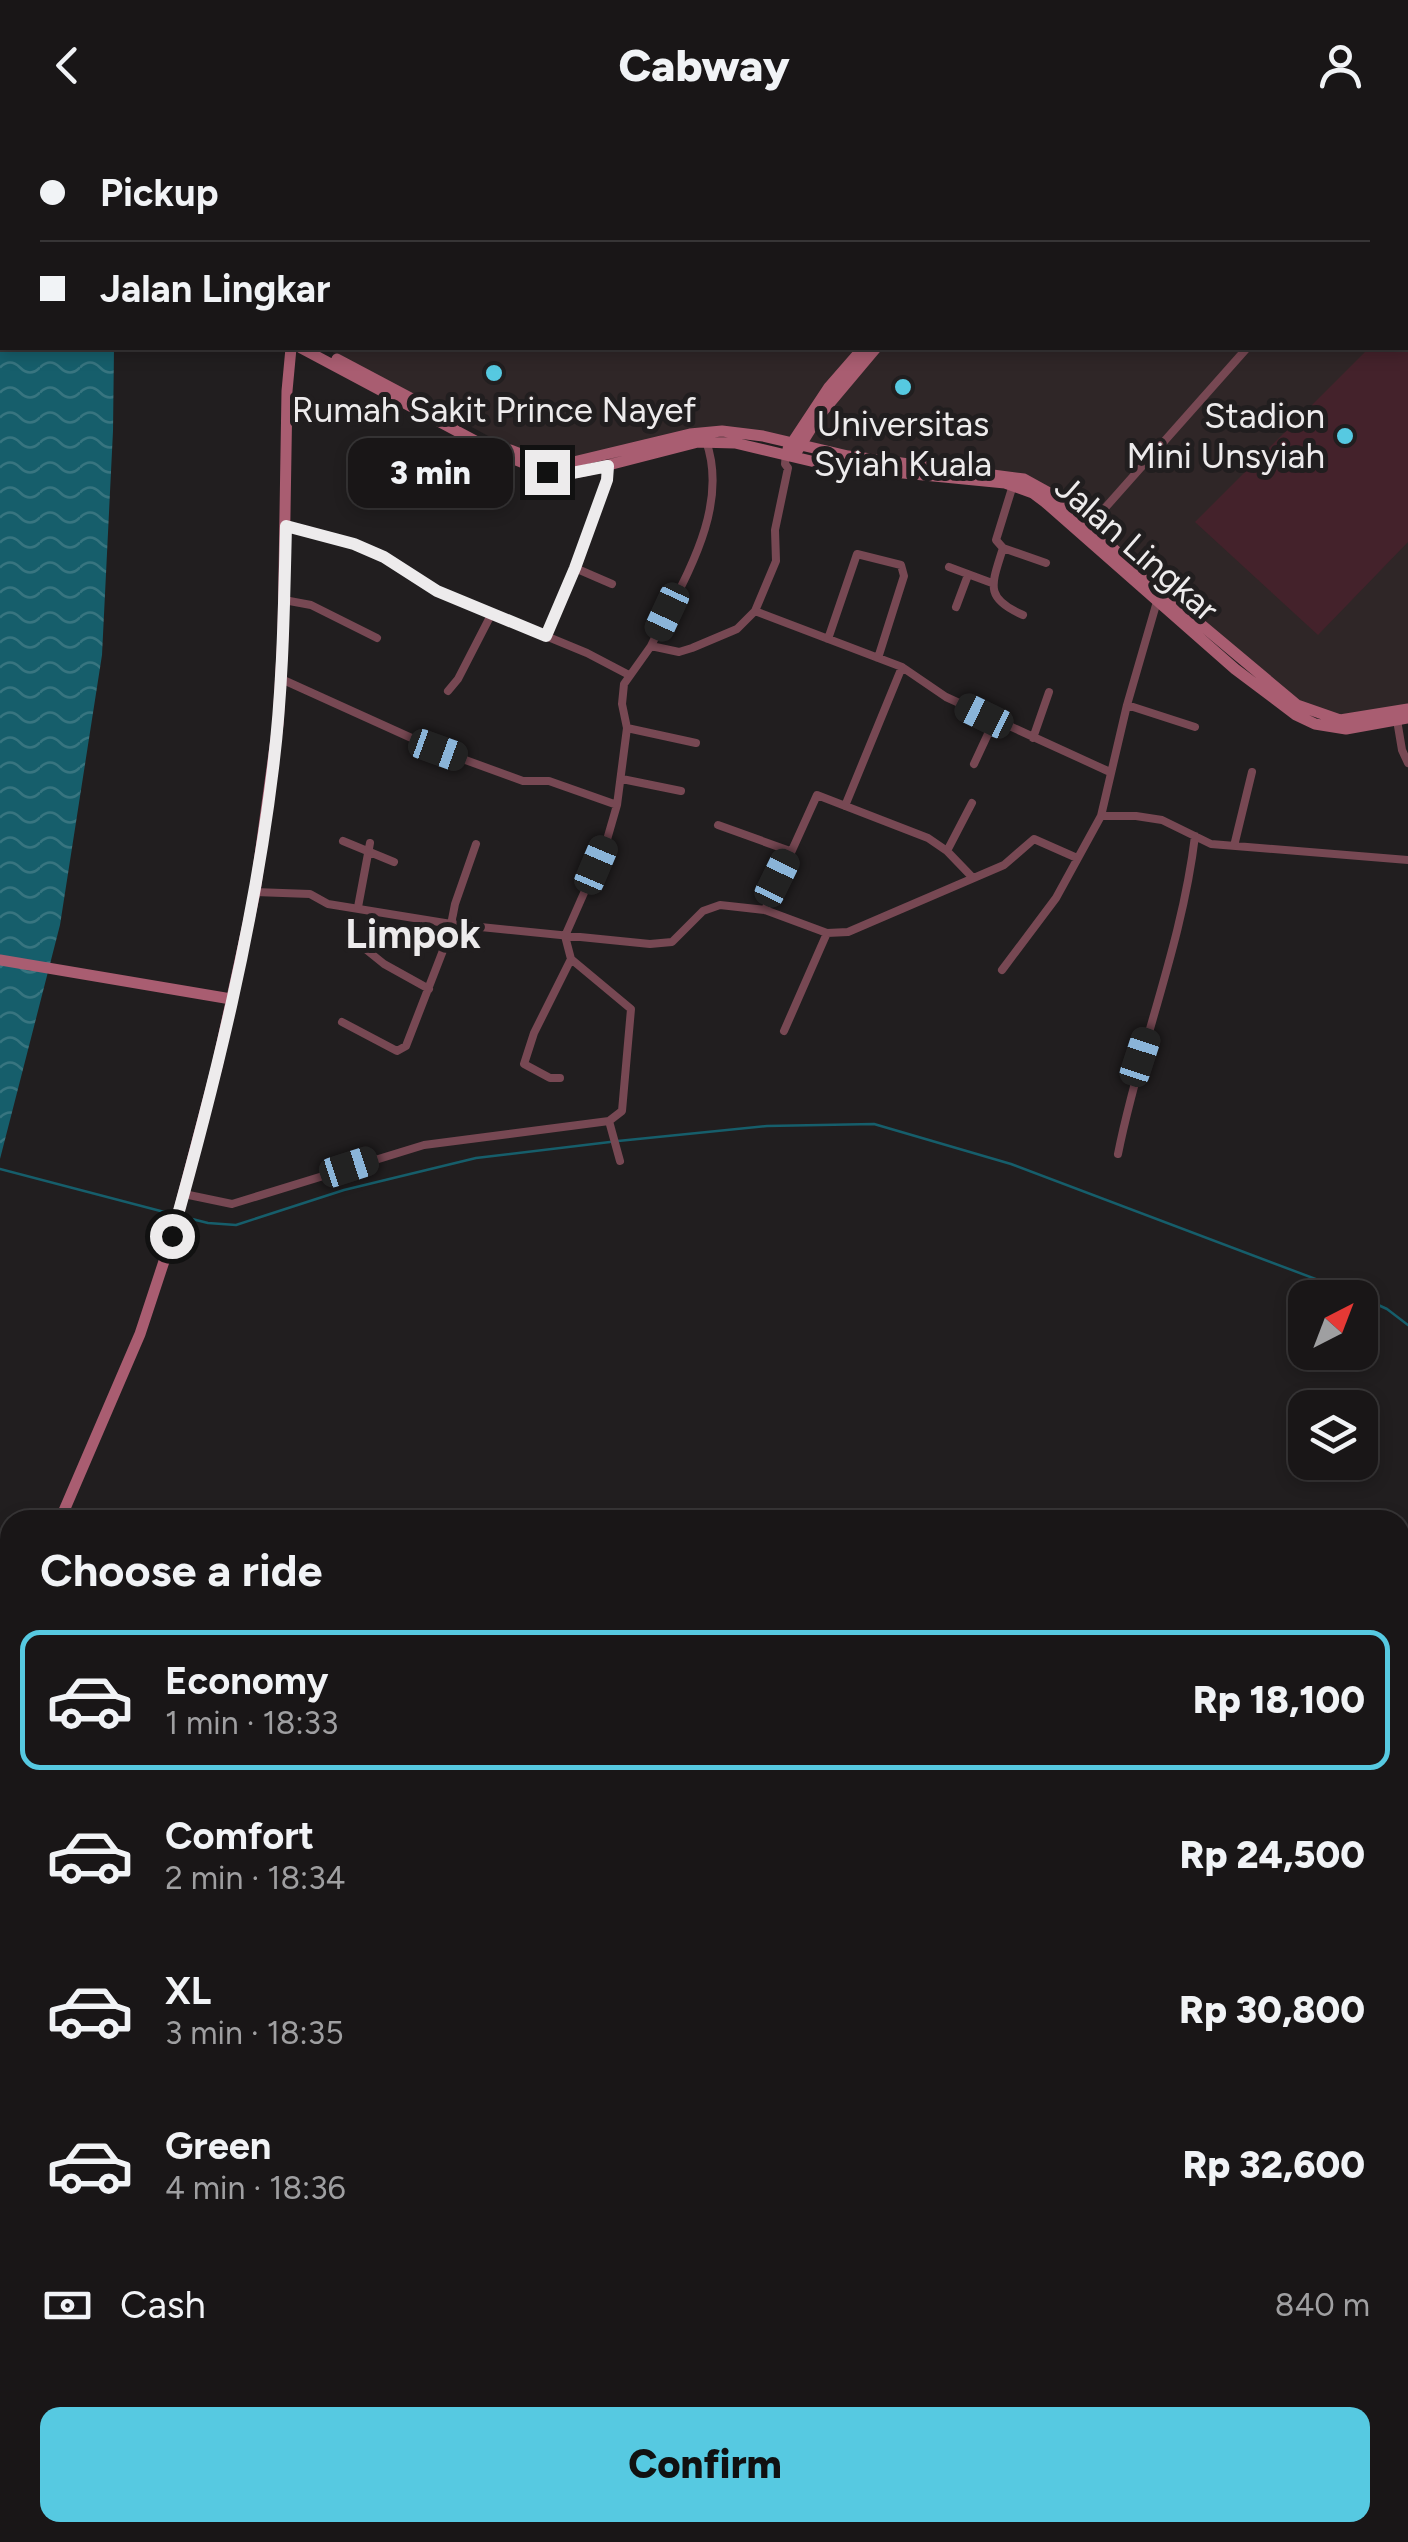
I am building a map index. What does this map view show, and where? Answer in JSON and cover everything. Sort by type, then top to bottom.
[{"type":"street","points":[[64,1510],[140,1334],[172,1236],[255,892],[275,754],[284,600],[290,350]]},
{"type":"street","name":"Jalan Lingkar","points":[[306,350],[523,465],[567,474],[706,442],[793,449],[832,466],[1013,486],[1045,502],[1159,596],[1266,695],[1306,721],[1346,729],[1403,719]]},
{"type":"street","points":[[320,350],[492,442],[549,464],[584,462],[709,431],[742,432],[793,449],[1024,478],[1089,526],[1159,596],[1281,694],[1313,713],[1340,720],[1408,709]]},
{"type":"street","points":[[651,646],[678,652],[692,648],[737,628],[755,610],[776,561],[776,530],[793,449],[828,387],[861,350]]},
{"type":"street","points":[[793,449],[874,350]]},
{"type":"street","points":[[1089,526],[1246,350]]},
{"type":"street","points":[[183,1198],[232,1204],[424,1144],[609,1124],[622,1111],[631,1009],[571,960],[565,936],[606,843],[618,805],[627,728],[622,695],[629,675],[651,646],[709,519],[712,458],[706,442]]},
{"type":"street","points":[[546,636],[575,568],[607,480],[608,466]]},
{"type":"street","points":[[1013,486],[996,540],[1002,548],[1046,563]]},
{"type":"street","points":[[286,526],[354,544],[384,557],[437,591],[629,675]]},
{"type":"street","points":[[1002,548],[992,584],[997,600],[1022,615]]},
{"type":"street","points":[[828,639],[857,554],[894,563],[904,568],[904,576],[878,658]]},
{"type":"street","points":[[949,567],[992,584]]},
{"type":"street","points":[[575,568],[612,584]]},
{"type":"street","points":[[956,607],[968,576]]},
{"type":"street","points":[[1002,970],[1056,898],[1101,816],[1126,704],[1159,596]]},
{"type":"street","points":[[284,600],[310,606],[377,638]]},
{"type":"street","points":[[755,610],[902,667],[946,697],[1110,772]]},
{"type":"street","points":[[448,691],[492,614]]},
{"type":"street","points":[[845,806],[902,667]]},
{"type":"street","points":[[279,678],[412,740],[522,780],[549,781],[618,805]]},
{"type":"street","points":[[1033,738],[1049,692]]},
{"type":"street","points":[[1126,704],[1195,728]]},
{"type":"street","points":[[1403,719],[1402,750],[1408,763]]},
{"type":"street","points":[[974,764],[994,720]]},
{"type":"street","points":[[627,728],[696,743]]},
{"type":"street","points":[[412,740],[418,730]]},
{"type":"street","points":[[1234,846],[1252,772]]},
{"type":"street","points":[[622,779],[681,791]]},
{"type":"street","points":[[765,910],[817,796],[928,838],[973,878]]},
{"type":"street","points":[[947,851],[972,802]]},
{"type":"street","points":[[1101,816],[1162,820],[1211,844],[1408,860]]},
{"type":"street","points":[[718,825],[790,851]]},
{"type":"street","points":[[1118,1154],[1134,1078],[1184,911],[1195,836]]},
{"type":"street","points":[[255,892],[310,894],[328,904],[451,924],[666,943],[672,942],[710,907],[765,910],[827,933],[843,933],[882,920],[1004,865],[1034,840],[1077,858]]},
{"type":"street","points":[[343,841],[368,847],[394,862]]},
{"type":"street","points":[[342,1022],[398,1051],[406,1046],[429,989],[476,844]]},
{"type":"street","points":[[358,907],[368,847]]},
{"type":"street","points":[[784,1031],[827,933]]},
{"type":"street","points":[[358,943],[384,964],[429,989]]},
{"type":"street","points":[[0,960],[231,999]]},
{"type":"street","points":[[560,1078],[550,1078],[524,1064],[534,1033],[571,960]]},
{"type":"street","points":[[609,1124],[620,1161]]},
{"type":"shaded area","name":"Universitas Syiah Kuala","points":[[329,350],[1408,350],[1408,705],[1338,715],[1304,705],[1014,473],[852,453],[734,427],[566,461],[541,457],[492,438]]},
{"type":"shaded area","name":"Stadion Mini Unsyiah","points":[[1367,350],[1408,350],[1408,542],[1318,635],[1195,522]]},
{"type":"water","points":[[0,350],[114,350],[102,655],[60,925],[0,1159]]},
{"type":"waterway","points":[[618,1141],[767,1126],[874,1124],[1011,1164],[1350,1292],[1387,1309],[1408,1325]]},
{"type":"waterway","points":[[180,1216],[236,1225],[344,1190],[476,1158],[610,1142]]},
{"type":"waterway","points":[[0,1169],[172,1214]]},
{"type":"place","name":"Rumah Sakit Prince Nayef","points":[[494,373]]},
{"type":"place","name":"Universitas Syiah Kuala","points":[[903,387]]},
{"type":"place","name":"Stadion Mini Unsyiah","points":[[1345,436]]},
{"type":"district","name":"Limpok","points":[[413,934]]},
{"type":"route","points":[[172,1236],[217,1066],[255,892],[278,724],[286,526],[354,544],[384,557],[437,591],[546,636],[575,568],[607,480],[608,466],[567,474],[547,472]]}]
